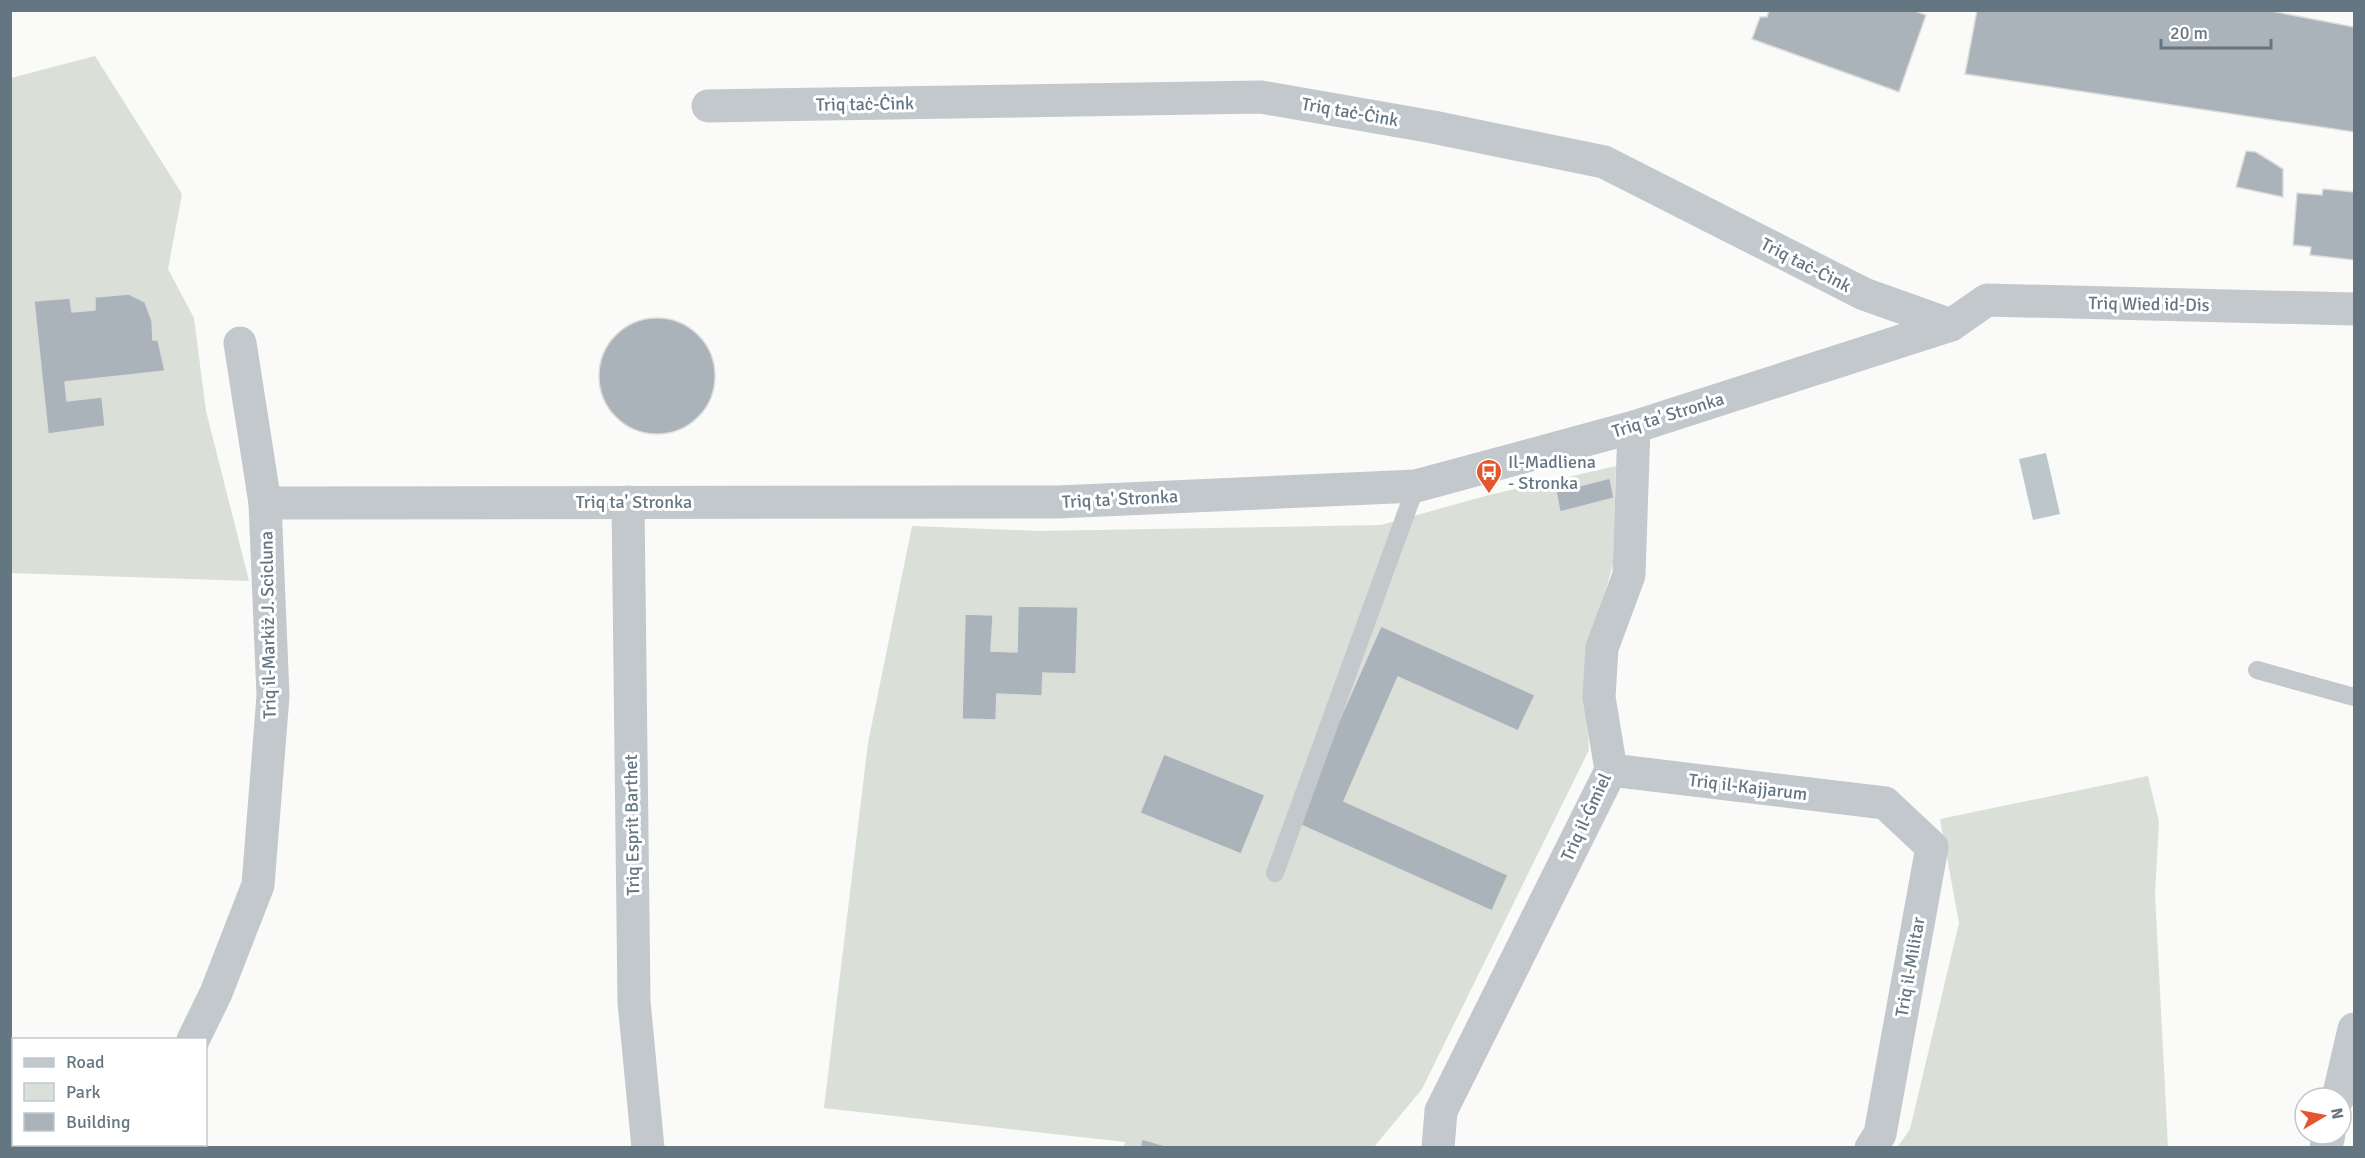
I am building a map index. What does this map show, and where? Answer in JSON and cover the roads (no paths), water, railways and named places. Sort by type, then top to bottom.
[{"type":"street","name":"Triq taċ-Ċink","points":[[708,106],[1261,97],[1433,126],[1604,162],[1864,294],[1951,325]]},
{"type":"street","name":"Triq Wied id-Dis","points":[[1951,325],[1987,300],[2355,309]]},
{"type":"street","name":"Triq ta' Stronka","points":[[265,503],[1058,502],[1416,486],[1634,427],[1951,325]]},
{"type":"street","name":"Triq il-Markiż J. Scicluna","points":[[194,1038],[216,993],[258,885],[273,696],[265,503],[240,343]]},
{"type":"street","name":"Triq il-Ġmiel","points":[[1438,1148],[1441,1111],[1611,770],[1599,697],[1602,648],[1629,575],[1634,427]]},
{"type":"street","name":"Triq Esprit Barthet","points":[[628,502],[634,1002],[648,1148]]},
{"type":"street","name":"Triq il-Kajjarum","points":[[1611,770],[1885,803]]},
{"type":"street","name":"Triq il-Militar","points":[[1871,1148],[1880,1134],[1932,847],[1885,803]]},
{"type":"street","points":[[2341,1086],[2355,1029]]},
{"type":"lane","points":[[1275,873],[1416,486]]},
{"type":"lane","points":[[2257,670],[2355,697]]},
{"type":"place","name":"Il-Madliena - Stronka","points":[[1489,495]]}]
